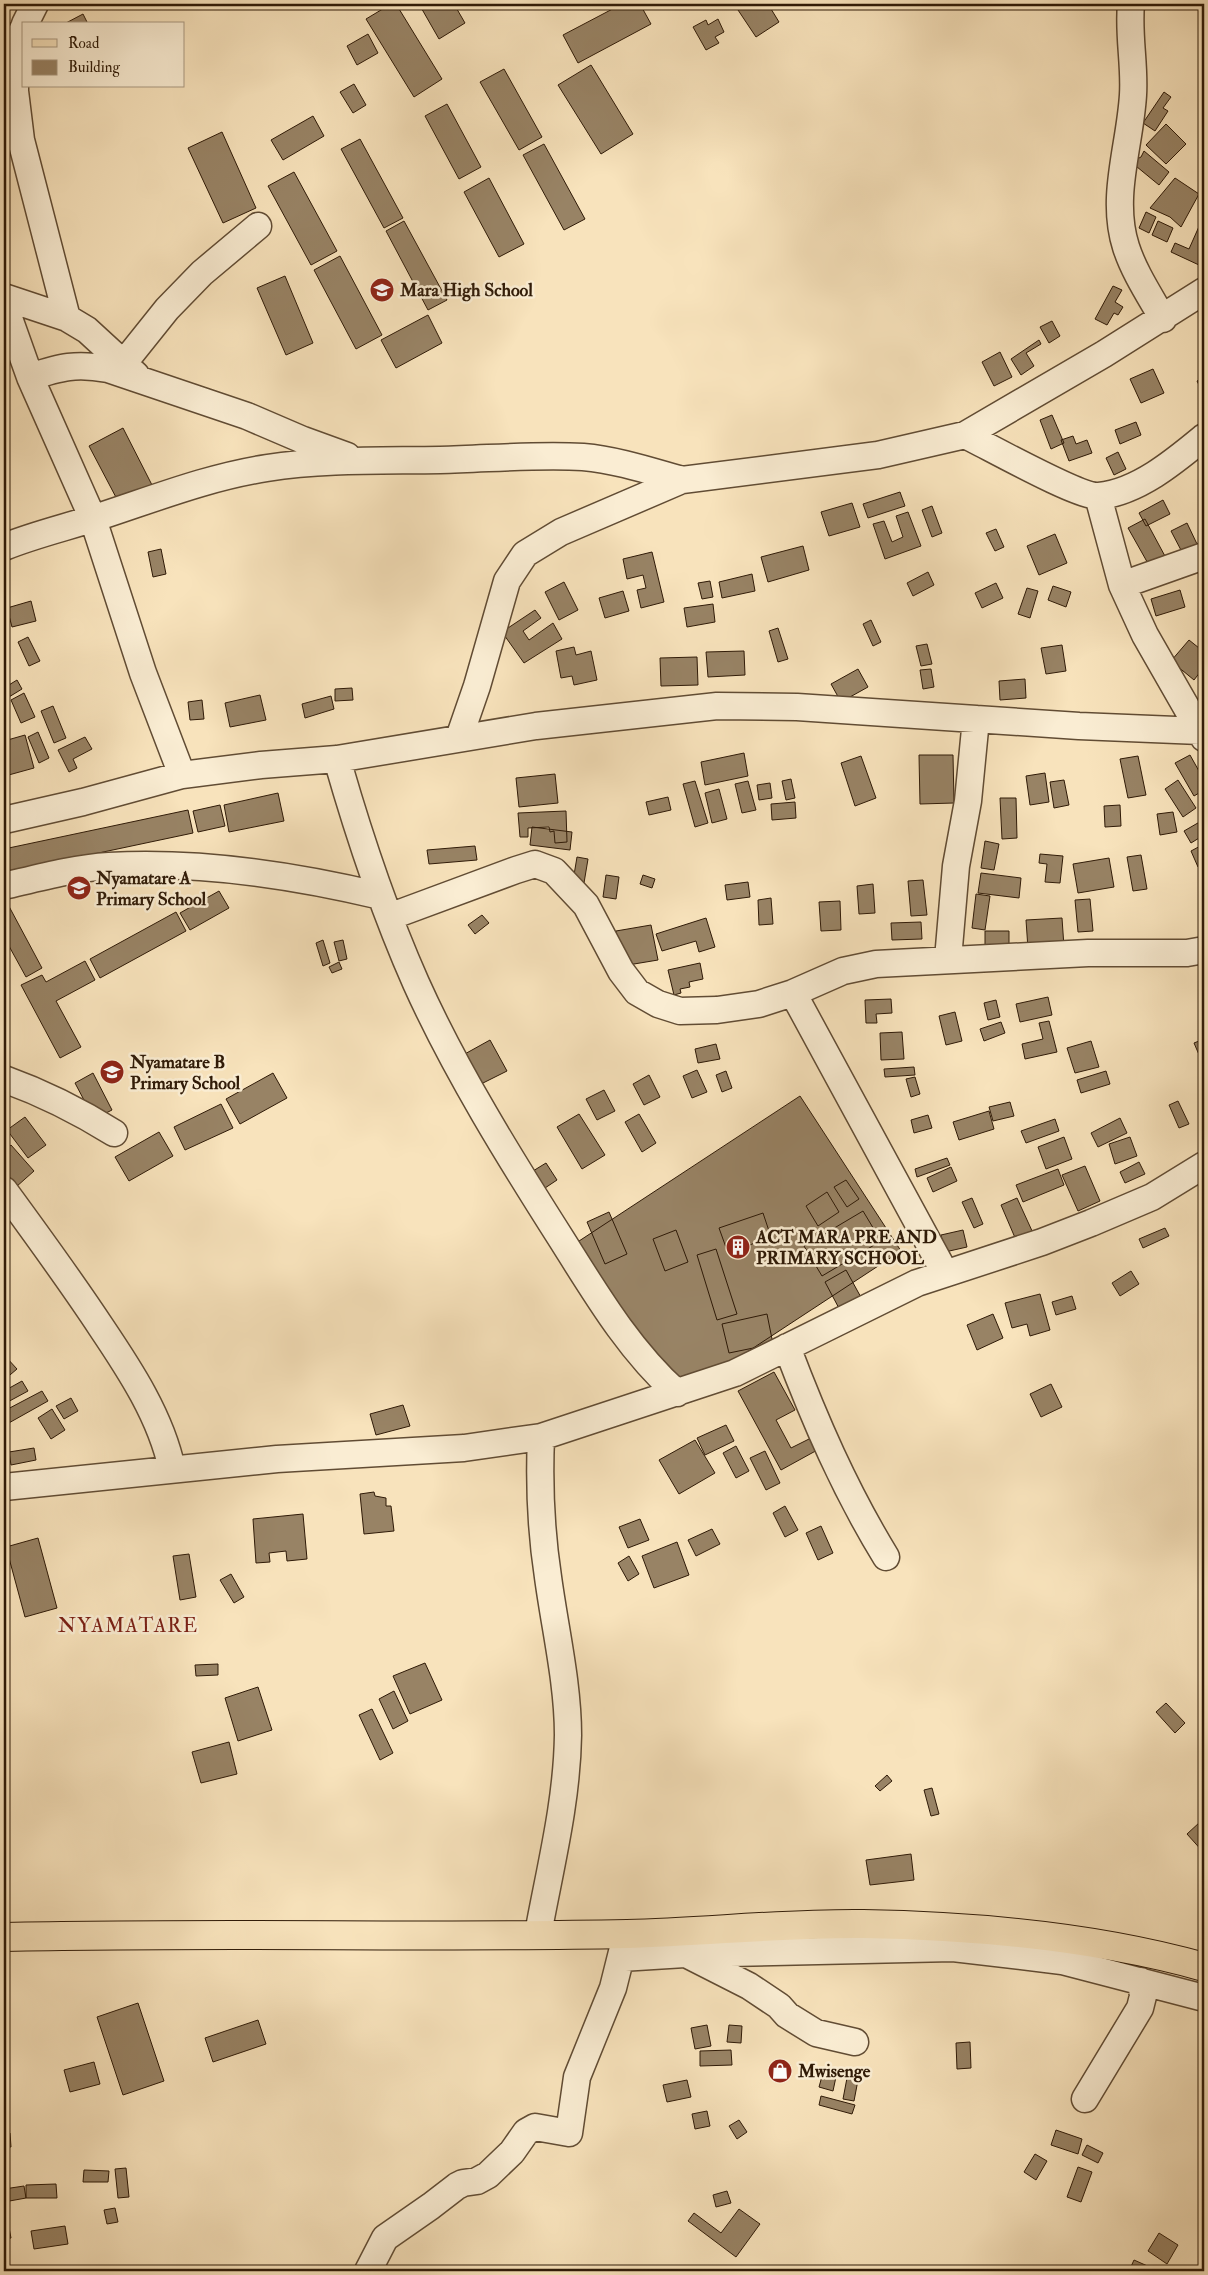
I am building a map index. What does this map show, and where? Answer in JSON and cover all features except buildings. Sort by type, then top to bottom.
[{"type":"main road","points":[[4,1937],[538,1934],[624,1946],[860,1924],[969,1928],[1120,1946],[1204,1967]]},
{"type":"street","points":[[26,22],[35,4]]},
{"type":"street","points":[[1131,4],[1129,18],[1134,76],[1132,111],[1121,187],[1120,216],[1126,248],[1163,318]]},
{"type":"street","points":[[22,31],[15,46],[15,91],[21,140],[67,318]]},
{"type":"street","points":[[131,371],[167,309],[202,273],[258,226]]},
{"type":"street","points":[[460,738],[507,581],[525,554],[561,532],[682,480],[878,455],[965,435],[1163,318],[1204,291]]},
{"type":"street","points":[[4,297],[67,318],[87,330],[131,371]]},
{"type":"street","points":[[4,304],[30,377],[92,519],[143,673],[182,775]]},
{"type":"street","points":[[30,377],[66,366],[85,365],[131,371],[358,460]]},
{"type":"street","points":[[965,435],[1059,483],[1098,496],[1132,486],[1177,459],[1204,437]]},
{"type":"street","points":[[4,546],[36,534],[92,519],[218,477],[268,468],[358,460],[441,460],[522,456],[585,458],[630,465],[682,480]]},
{"type":"street","points":[[1098,496],[1122,585],[1145,635],[1202,734]]},
{"type":"street","points":[[1122,585],[1204,556]]},
{"type":"street","points":[[4,820],[83,802],[182,775],[261,765],[337,759],[536,726],[717,706],[797,707],[1202,734]]},
{"type":"street","points":[[948,959],[956,866],[968,801],[976,719]]},
{"type":"street","points":[[337,759],[357,831],[385,906],[417,985],[457,1063],[552,1225],[621,1330],[654,1372],[677,1393]]},
{"type":"street","points":[[4,886],[106,866],[172,864],[341,886],[385,906],[535,864],[554,871],[586,905],[621,971],[637,992],[658,1004],[680,1011],[717,1010],[759,1004],[793,993],[843,970],[876,964],[1096,953],[1187,954],[1204,950]]},
{"type":"street","points":[[793,993],[945,1272]]},
{"type":"street","points":[[4,1078],[34,1090],[88,1117],[114,1133]]},
{"type":"street","points":[[4,1487],[276,1459],[464,1448],[540,1437],[677,1393],[735,1372],[917,1283],[945,1272],[1042,1242],[1152,1197],[1204,1165]]},
{"type":"street","points":[[4,1190],[131,1372],[167,1446],[172,1469]]},
{"type":"street","points":[[787,1347],[815,1422],[838,1472],[886,1557]]},
{"type":"street","points":[[538,1934],[560,1817],[568,1734],[547,1575],[539,1492],[540,1437]]},
{"type":"street","points":[[368,2271],[385,2238],[456,2186],[477,2181],[488,2175],[512,2152],[526,2132],[535,2127],[568,2133],[577,2077],[613,1988],[624,1946],[685,1954],[953,1948],[1062,1961],[1204,1998]]},
{"type":"street","points":[[685,1954],[749,1986],[779,2006],[787,2015],[802,2026],[816,2033],[855,2042]]},
{"type":"street","points":[[1085,2098],[1140,2008],[1143,1996],[1141,1981]]},
{"type":"place","name":"Mara High School","points":[[382,290]]},
{"type":"place","name":"Nyamatare A Primary School","points":[[79,888]]},
{"type":"place","name":"Nyamatare B Primary School","points":[[112,1072]]},
{"type":"place","name":"ACT MARA PRE AND PRIMARY SCHOOL","points":[[738,1247]]},
{"type":"place","name":"Mwisenge","points":[[780,2071]]},
{"type":"district","name":"NYAMATARE","points":[[128,1625]]}]
